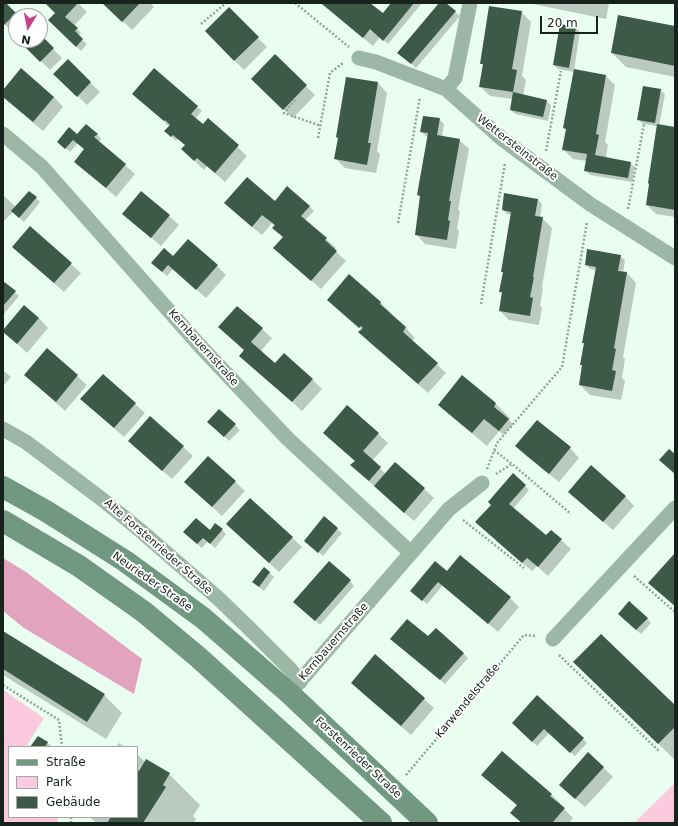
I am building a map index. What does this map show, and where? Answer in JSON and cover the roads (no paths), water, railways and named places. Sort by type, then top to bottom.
[{"type":"main road","name":"Neurieder Straße","points":[[3,487],[46,511],[119,557],[175,597],[294,688]]},
{"type":"main road","points":[[3,521],[79,566],[144,612],[198,657],[381,823]]},
{"type":"main road","name":"Forstenrieder Straße","points":[[294,688],[392,790],[427,823]]},
{"type":"street","points":[[446,89],[455,78],[470,3]]},
{"type":"street","name":"Wettersteinstraße","points":[[359,58],[376,62],[446,89],[502,139],[537,165],[590,204],[675,258]]},
{"type":"street","name":"Kernbauernstraße","points":[[3,134],[42,167],[195,340],[288,439],[411,553]]},
{"type":"street","name":"Alte Forstenrieder Straße","points":[[3,429],[26,442],[103,500],[141,531],[245,624],[290,669],[294,688]]},
{"type":"street","name":"Kernbauernstraße","points":[[294,688],[449,509],[482,483]]},
{"type":"street","points":[[553,639],[675,508]]}]
